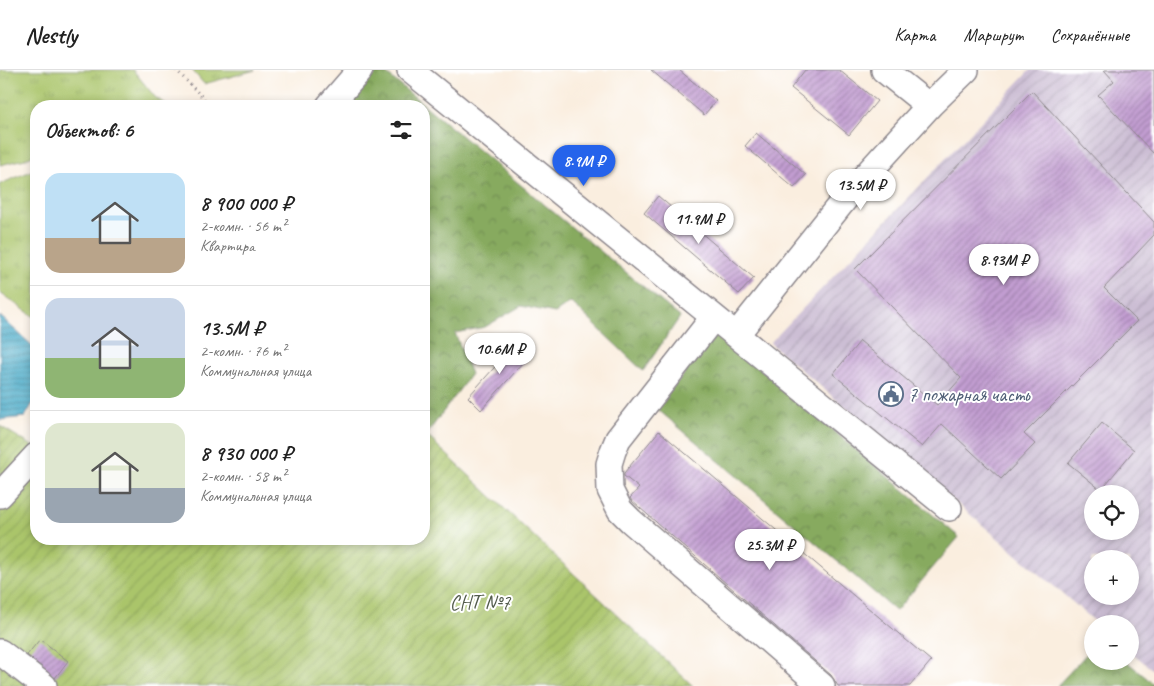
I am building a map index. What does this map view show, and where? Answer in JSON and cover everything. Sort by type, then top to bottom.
[{"type":"street","points":[[334,100],[360,70]]},
{"type":"street","points":[[410,70],[438,79],[713,318],[737,334],[949,508]]},
{"type":"street","points":[[884,70],[929,106]]},
{"type":"street","points":[[737,334],[848,195],[929,106],[966,70]]},
{"type":"street","points":[[713,318],[618,440],[609,464],[610,490],[620,510],[631,521],[822,686]]},
{"type":"street","points":[[0,495],[30,462]]},
{"type":"street","points":[[0,652],[44,686]]},
{"type":"path","points":[[176,70],[204,100]]},
{"type":"shaded area","points":[[1030,70],[1154,70],[1154,671],[1139,658],[1139,615],[1087,615],[770,343]]},
{"type":"green space","points":[[0,70],[133,70],[159,100],[30,100],[30,156],[0,165]]},
{"type":"green space","points":[[192,70],[255,70],[204,84]]},
{"type":"green space","points":[[379,70],[382,70],[418,100],[353,100]]},
{"type":"green space","points":[[430,110],[680,317],[643,371],[571,302],[555,313],[521,306],[485,327],[455,333],[471,374],[430,430]]},
{"type":"green space","points":[[30,172],[30,314],[0,293],[0,184]]},
{"type":"green space","points":[[718,333],[959,537],[896,611],[656,408]]},
{"type":"green space","name":"СНТ №7","points":[[0,426],[30,444],[30,545],[430,545],[430,439],[693,686],[0,686]]},
{"type":"green space","points":[[1084,657],[1084,670],[1137,670],[1154,684],[1154,686],[1057,686]]},
{"type":"water","points":[[0,316],[30,344],[30,408],[25,417],[0,420]]},
{"type":"building","points":[[651,70],[679,70],[716,101],[704,115]]},
{"type":"building","points":[[805,70],[839,70],[877,101],[849,135],[791,88]]},
{"type":"building","points":[[1104,70],[1154,70],[1154,154],[1098,95],[1114,81]]},
{"type":"building","points":[[1032,91],[1154,222],[1154,235],[1104,288],[1137,321],[1024,434],[1035,444],[1001,479],[942,424],[922,447],[833,374],[860,341],[937,405],[961,378],[855,269]]},
{"type":"building","points":[[756,133],[806,175],[794,188],[745,146]]},
{"type":"building","points":[[658,196],[754,278],[739,294],[644,213]]},
{"type":"building","points":[[519,340],[533,352],[481,410],[468,397]]},
{"type":"building","points":[[1102,423],[1134,450],[1105,485],[1095,485],[1068,463]]},
{"type":"building","points":[[659,431],[931,661],[910,686],[838,686],[831,675],[632,501],[630,498],[639,488],[624,476],[624,473]]},
{"type":"building","points":[[40,639],[68,661],[55,678],[27,655]]},
{"type":"place","name":"7 пожарная часть","points":[[891,394]]}]
